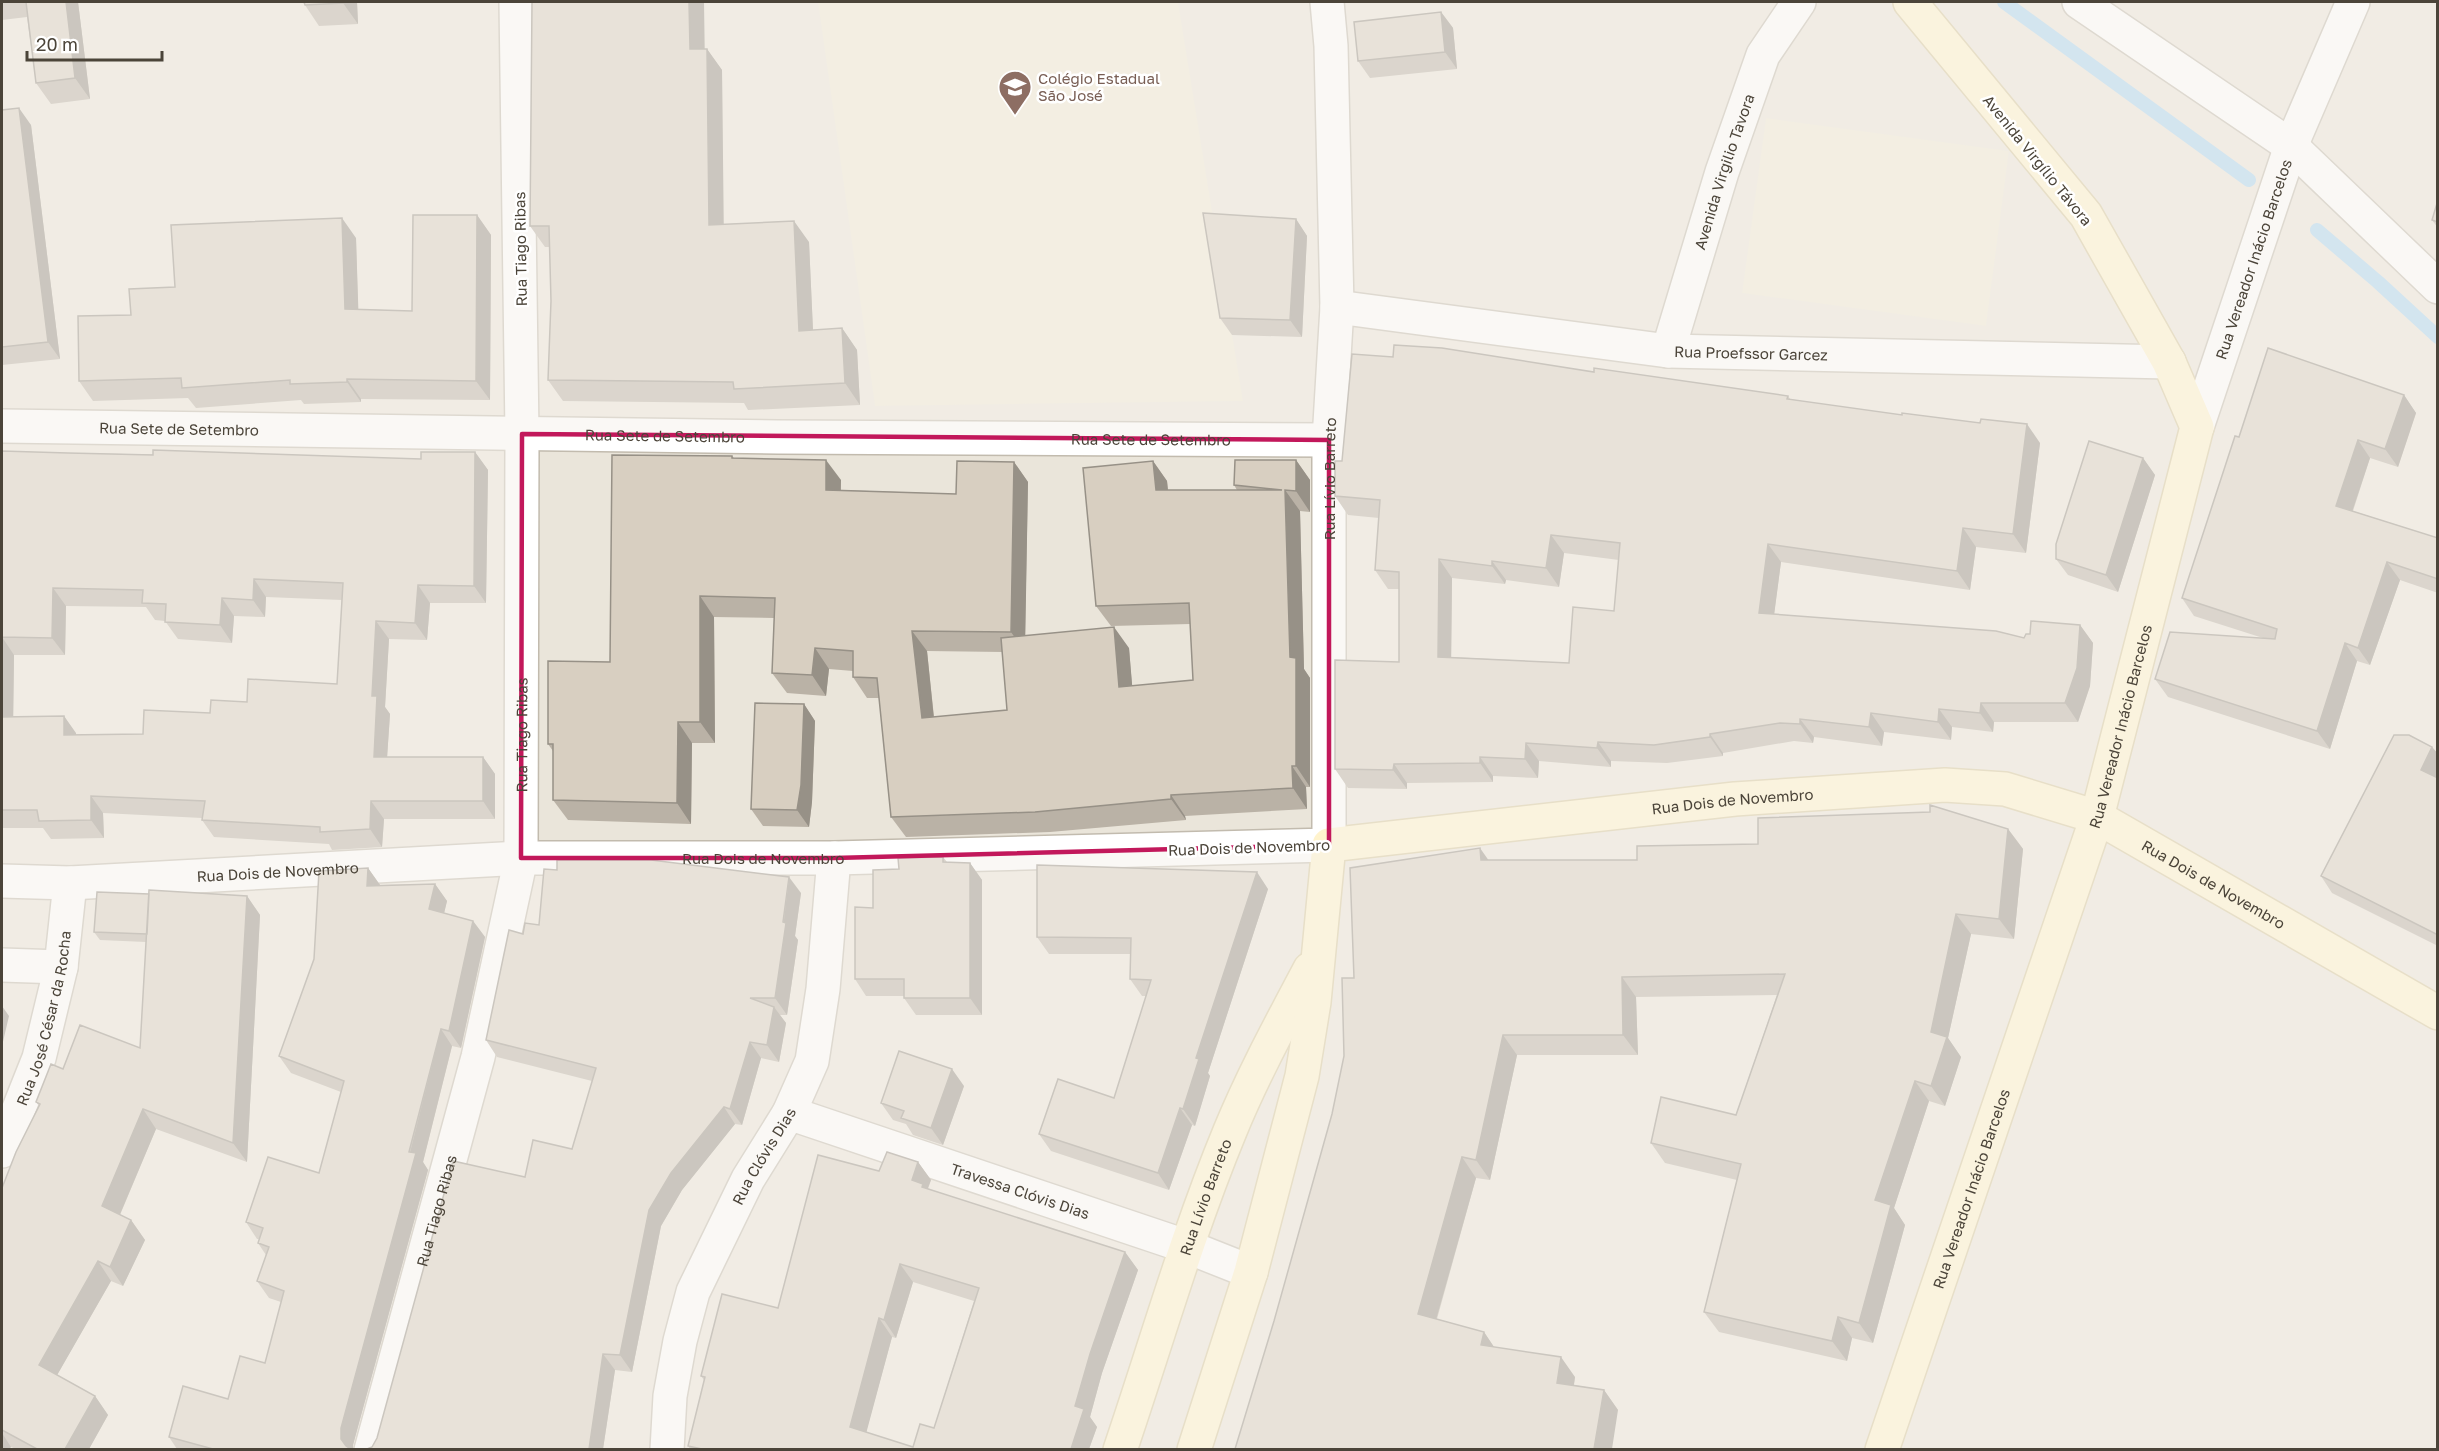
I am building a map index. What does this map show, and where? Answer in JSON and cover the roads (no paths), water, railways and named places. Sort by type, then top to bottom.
[{"type":"street","name":"Rua Tiago Ribas","points":[[371,1449],[478,1057],[521,858],[522,434],[516,2]]},
{"type":"street","name":"Rua Lívio Barreto","points":[[1194,1449],[1251,1272],[1302,1076],[1314,1002],[1329,845],[1329,440],[1337,307],[1331,46],[1327,2]]},
{"type":"street","name":"Avenida Virgilio Tavora","points":[[1668,351],[1722,172],[1763,55],[1799,2]]},
{"type":"street","name":"Avenida Virgílio Távora","points":[[1910,2],[2086,215],[2169,362],[2197,427]]},
{"type":"street","points":[[2079,2],[2291,146],[2438,287]]},
{"type":"street","name":"Rua Vereador Inácio Barcelos","points":[[1882,1449],[2097,817],[2197,427],[2291,146],[2353,2]]},
{"type":"street","name":"Rua Proefssor Garcez","points":[[1337,307],[1668,351],[2169,362]]},
{"type":"street","name":"Rua Sete de Setembro","points":[[2,426],[522,434],[1329,440]]},
{"type":"street","name":"Rua Dois de Novembro","points":[[2,881],[70,882],[521,858],[834,858],[1329,845],[1735,800],[1945,785],[2005,789],[2097,817],[2438,1013]]},
{"type":"street","name":"Rua Clóvis Dias","points":[[667,1449],[670,1396],[680,1341],[693,1292],[748,1179],[789,1113],[812,1061],[823,989],[834,858]]},
{"type":"street","name":"Rua José César da Rocha","points":[[2,1151],[39,1058],[61,967],[70,882]]},
{"type":"street","name":"Rua Lívio Barreto","points":[[1120,1449],[1188,1247],[1230,1132],[1258,1069],[1317,956]]},
{"type":"street","points":[[2,965],[61,967]]},
{"type":"street","name":"Travessa Clóvis Dias","points":[[789,1113],[1188,1247],[1251,1272]]},
{"type":"waterway","points":[[2004,2],[2249,180]]},
{"type":"waterway","points":[[2317,230],[2438,337]]},
{"type":"place","name":"Colégio Estadual São José","points":[[1015,116]]}]
